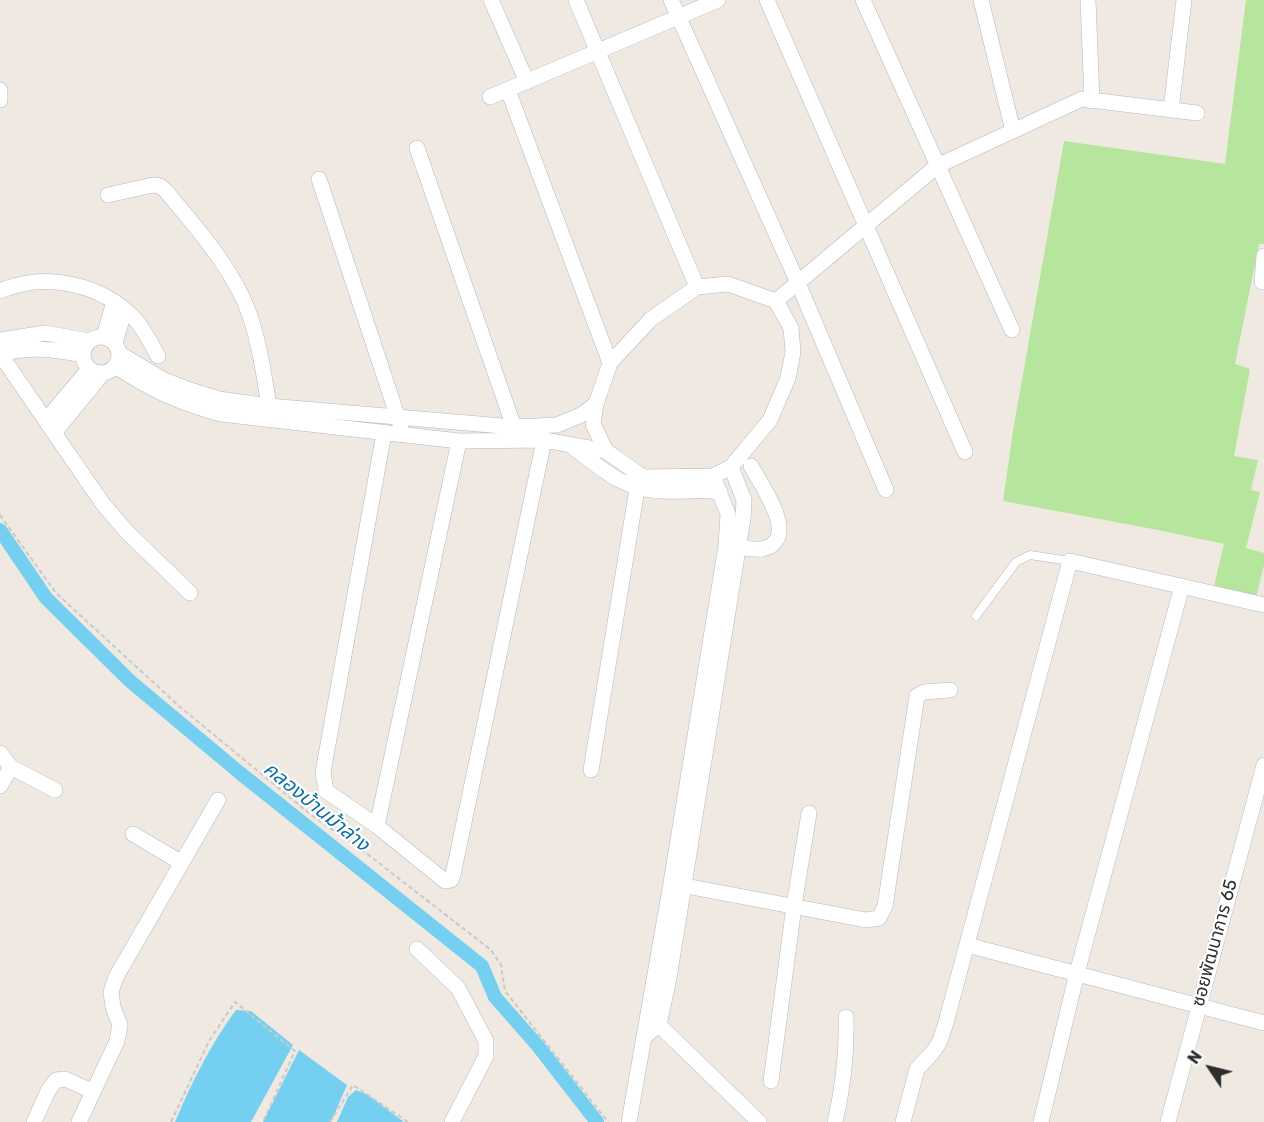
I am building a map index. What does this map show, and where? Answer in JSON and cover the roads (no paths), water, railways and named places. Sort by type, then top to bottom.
[{"type":"street","points":[[491,0],[526,82]]},
{"type":"street","points":[[576,0],[697,287]]},
{"type":"street","points":[[671,0],[798,283],[886,490]]},
{"type":"street","points":[[490,97],[718,0]]},
{"type":"street","points":[[767,0],[965,452]]},
{"type":"street","points":[[863,0],[1012,330]]},
{"type":"street","points":[[981,0],[1013,131]]},
{"type":"street","points":[[1088,0],[1092,101]]},
{"type":"street","points":[[1171,110],[1184,0]]},
{"type":"street","points":[[0,90],[0,99]]},
{"type":"street","points":[[508,90],[610,363]]},
{"type":"street","points":[[776,301],[937,166],[1082,99],[1197,113]]},
{"type":"street","points":[[417,148],[514,427]]},
{"type":"street","points":[[319,180],[403,435]]},
{"type":"street","points":[[108,195],[153,185],[160,186],[198,231],[231,276],[249,314],[259,346],[269,406]]},
{"type":"street","points":[[1262,282],[1264,256]]},
{"type":"street","points":[[0,291],[14,285],[59,281],[87,288],[119,306],[143,330],[158,356]]},
{"type":"street","points":[[571,446],[621,482],[640,483],[713,476],[730,467],[770,420],[788,378],[793,352],[791,328],[776,301],[728,284],[697,287],[651,319],[610,363],[596,404],[593,424],[606,451],[640,483],[684,492],[705,489],[720,492]]},
{"type":"street","points":[[50,426],[108,357],[119,306]]},
{"type":"street","points":[[0,339],[45,333],[86,348]]},
{"type":"street","points":[[190,593],[127,532],[103,504],[0,354],[19,349],[61,351],[86,348],[96,337],[108,357],[159,393],[186,405],[221,414],[459,441],[544,440],[606,451]]},
{"type":"street","points":[[86,348],[86,365],[108,357],[190,390],[219,399],[269,406],[514,427],[557,425],[581,415],[596,404]]},
{"type":"street","points":[[384,433],[323,772],[326,791],[377,826],[445,881],[450,880],[453,875],[544,440]]},
{"type":"street","points":[[377,826],[459,441]]},
{"type":"street","points":[[732,546],[752,550],[770,547],[778,539],[781,530],[777,514],[751,465]]},
{"type":"street","points":[[629,1122],[644,1037],[653,1022],[662,977],[732,546],[744,500],[730,467]]},
{"type":"street","points":[[713,476],[728,514],[732,546]]},
{"type":"street","points":[[591,770],[640,483]]},
{"type":"street","points":[[903,1122],[917,1068],[939,1043],[1070,561],[1264,605]]},
{"type":"street","points":[[1041,1122],[1077,973],[1182,586]]},
{"type":"street","points":[[677,885],[866,920],[879,918],[885,906],[917,696],[924,692],[950,690]]},
{"type":"street","points":[[0,753],[11,767],[55,790]]},
{"type":"street","name":"ซอยพัฒนาการ 65","points":[[1168,1122],[1264,765]]},
{"type":"street","points":[[0,786],[11,767]]},
{"type":"street","points":[[78,1122],[117,1041],[120,1025],[113,1007],[111,992],[116,976],[218,800]]},
{"type":"street","points":[[771,1081],[809,813]]},
{"type":"street","points":[[133,834],[182,863]]},
{"type":"street","points":[[967,945],[1264,1023]]},
{"type":"street","points":[[417,949],[458,988],[486,1041],[486,1056],[452,1122]]},
{"type":"street","points":[[835,1122],[841,1091],[846,1017]]},
{"type":"street","points":[[653,1022],[759,1122]]},
{"type":"street","points":[[34,1122],[48,1090],[56,1080],[64,1079],[92,1091]]},
{"type":"lane","points":[[976,616],[1016,562],[1030,555],[1070,561]]},
{"type":"water","points":[[236,1010],[251,1011],[293,1045],[251,1122],[175,1122],[202,1064]]},
{"type":"water","points":[[299,1050],[347,1085],[331,1122],[263,1122]]},
{"type":"water","points":[[356,1090],[368,1095],[404,1122],[337,1122],[348,1097]]},
{"type":"waterway","name":"คลองบ้านม้าล่าง","points":[[0,530],[46,598],[130,681],[240,773],[482,966],[495,997],[538,1046],[597,1122]]}]
